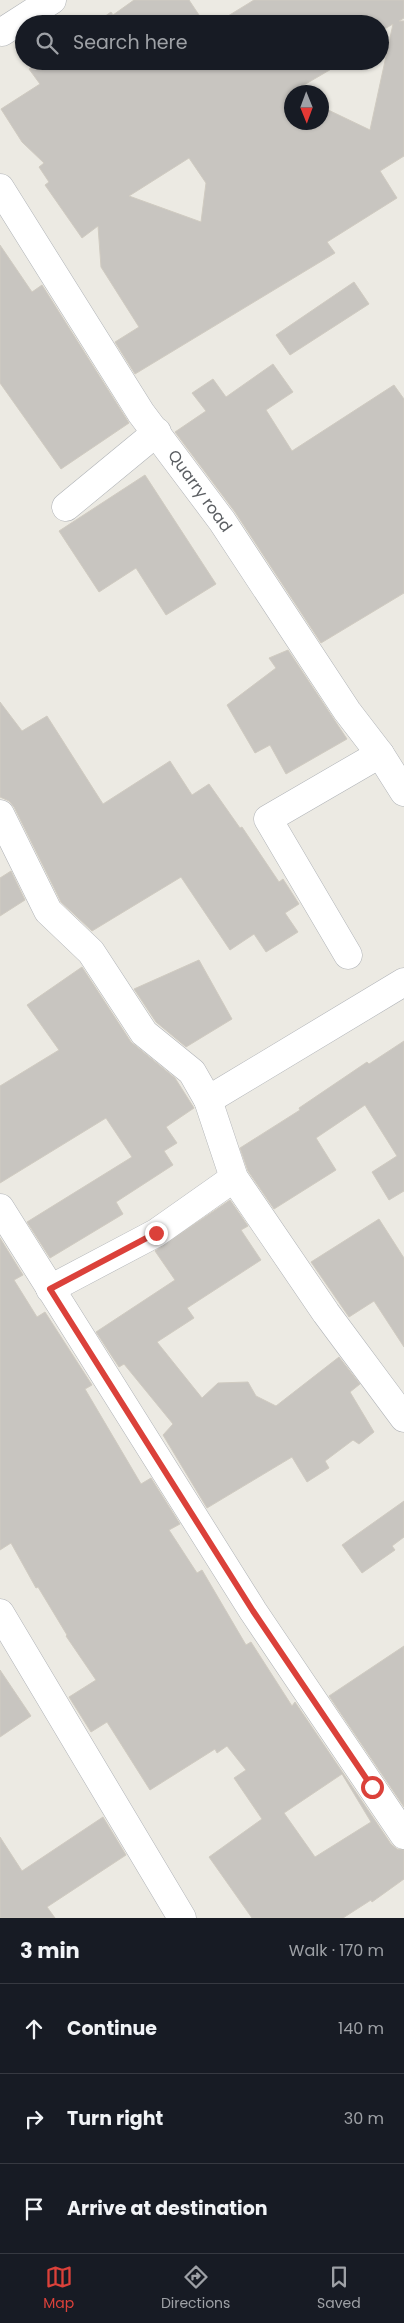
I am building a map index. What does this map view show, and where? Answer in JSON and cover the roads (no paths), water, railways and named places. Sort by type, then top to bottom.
[{"type":"street","points":[[29,15],[52,0]]},
{"type":"street","points":[[2,32],[15,24]]},
{"type":"street","name":"Quarry road","points":[[0,188],[141,413],[222,521],[347,711],[380,754],[404,791]]},
{"type":"street","points":[[66,507],[157,432]]},
{"type":"street","points":[[348,955],[268,820],[380,754]]},
{"type":"street","points":[[0,814],[48,911],[91,952],[144,1033],[192,1072],[208,1100],[234,1178],[326,1313],[404,1418]]},
{"type":"street","points":[[208,1100],[404,982]]},
{"type":"street","points":[[50,1289],[156,1233],[234,1178]]},
{"type":"street","points":[[0,1208],[253,1611],[404,1835]]},
{"type":"street","points":[[0,1612],[182,1918]]}]
